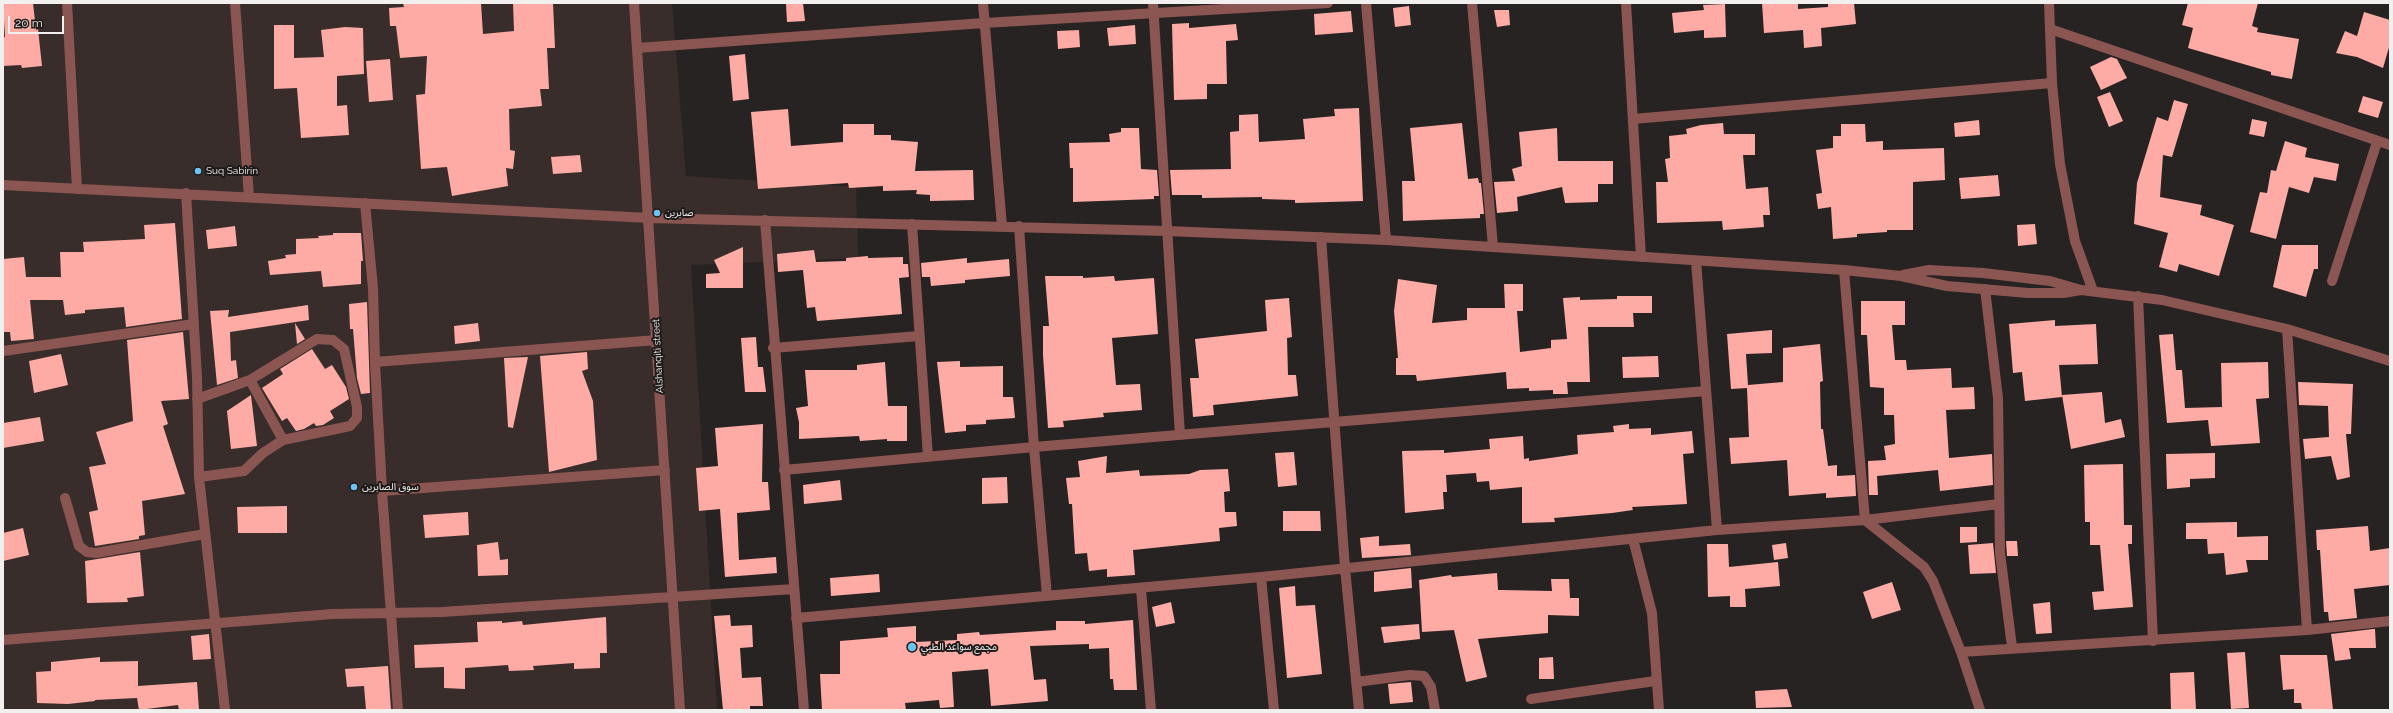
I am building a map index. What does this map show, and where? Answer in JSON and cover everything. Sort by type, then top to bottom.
[{"type":"street","points":[[67,3],[77,189]]},
{"type":"street","points":[[234,3],[249,197]]},
{"type":"street","name":"Alshanqiti street","points":[[634,3],[650,218],[680,710]]},
{"type":"street","points":[[983,3],[1002,226]]},
{"type":"street","points":[[1153,3],[1180,435]]},
{"type":"street","points":[[637,48],[984,23],[1328,3]]},
{"type":"street","points":[[1366,3],[1386,240]]},
{"type":"street","points":[[1472,3],[1494,246]]},
{"type":"street","points":[[1626,3],[1641,257]]},
{"type":"street","points":[[2049,3],[2052,82],[2060,164],[2068,207],[2081,261],[2093,290]]},
{"type":"street","points":[[2050,29],[2377,142],[2390,145]]},
{"type":"street","points":[[1633,118],[2052,82]]},
{"type":"street","points":[[2332,280],[2377,142]]},
{"type":"street","points":[[3,185],[186,193],[650,218],[1020,226],[1386,240],[1844,270],[1901,276],[1927,283],[1985,289],[2046,294],[2093,290],[2138,296],[2209,310],[2287,329],[2390,361]]},
{"type":"street","points":[[186,193],[194,324],[199,477],[225,710]]},
{"type":"street","points":[[365,203],[373,288],[375,362],[382,491],[398,710]]},
{"type":"street","points":[[765,220],[773,348],[804,710]]},
{"type":"street","points":[[912,224],[928,457]]},
{"type":"street","points":[[1020,226],[1034,447],[1047,596]]},
{"type":"street","points":[[1320,237],[1345,568],[1359,710]]},
{"type":"street","points":[[1696,261],[1717,530]]},
{"type":"street","points":[[1844,270],[1865,520],[1924,567],[1940,595],[1980,710]]},
{"type":"street","points":[[1901,276],[1929,270],[1983,273],[2050,281],[2081,290]]},
{"type":"street","points":[[1985,289],[1998,398],[2000,553],[2012,647]]},
{"type":"street","points":[[2138,296],[2153,641]]},
{"type":"street","points":[[3,351],[194,324]]},
{"type":"street","points":[[2287,329],[2307,630]]},
{"type":"street","points":[[773,348],[919,336]]},
{"type":"street","points":[[197,399],[250,380],[317,339],[333,340],[344,348],[357,407],[357,418],[350,426],[283,440],[263,453],[244,471],[199,477]]},
{"type":"street","points":[[375,362],[657,340]]},
{"type":"street","points":[[250,380],[283,440]]},
{"type":"street","points":[[784,470],[1034,447],[1706,391]]},
{"type":"street","points":[[382,491],[665,470]]},
{"type":"street","points":[[66,498],[79,546],[87,552],[96,553],[205,534]]},
{"type":"street","points":[[796,618],[1140,589],[1633,540],[1717,530],[1865,520],[1999,504]]},
{"type":"street","points":[[1633,540],[1652,613],[1658,710]]},
{"type":"street","points":[[1261,577],[1274,710]]},
{"type":"street","points":[[3,640],[390,612],[442,612],[794,589]]},
{"type":"street","points":[[1140,589],[1151,710]]},
{"type":"street","points":[[1961,652],[2012,647],[2153,641],[2307,630],[2390,622]]},
{"type":"street","points":[[1356,682],[1410,675],[1424,676],[1431,687],[1435,710]]},
{"type":"street","points":[[1531,699],[1656,681]]},
{"type":"shaded area","name":"سوق الصابرين","points":[[3,3],[672,3],[686,176],[856,187],[858,258],[691,265],[717,710],[3,710]]},
{"type":"building","points":[[3,3],[33,3],[36,30],[38,29],[42,66],[22,68],[21,65],[3,66],[3,37],[5,37]]},
{"type":"building","points":[[403,3],[481,3],[483,34],[514,31],[513,3],[553,3],[555,48],[547,48],[549,89],[540,89],[542,106],[509,109],[510,150],[515,151],[513,169],[506,168],[508,186],[452,196],[447,167],[421,169],[416,95],[425,94],[427,56],[400,58],[396,26],[390,26],[389,8],[404,7]]},
{"type":"building","points":[[803,3],[805,21],[787,22],[786,4]]},
{"type":"building","points":[[1762,3],[1798,3],[1798,9],[1828,7],[1828,3],[1854,3],[1856,24],[1821,28],[1822,46],[1804,48],[1803,30],[1764,33]]},
{"type":"building","points":[[2188,3],[2258,3],[2252,26],[2258,28],[2257,32],[2299,39],[2292,79],[2271,75],[2271,72],[2188,48],[2193,28],[2182,25]]},
{"type":"building","points":[[1725,4],[1726,37],[1704,38],[1704,30],[1674,33],[1672,13],[1704,10],[1703,5]]},
{"type":"building","points":[[1409,6],[1411,25],[1395,27],[1393,8]]},
{"type":"building","points":[[1494,10],[1509,10],[1510,25],[1497,27]]},
{"type":"building","points":[[1351,11],[1353,32],[1315,35],[1314,14]]},
{"type":"building","points":[[2364,12],[2390,20],[2390,44],[2383,68],[2357,57],[2336,53],[2345,31],[2357,36]]},
{"type":"building","points":[[1189,23],[1189,28],[1236,24],[1238,40],[1226,41],[1227,84],[1207,84],[1207,99],[1174,100],[1172,24]]},
{"type":"building","points":[[274,25],[294,25],[294,58],[324,57],[321,30],[345,27],[363,28],[364,74],[337,76],[337,106],[347,105],[349,135],[301,138],[297,88],[274,89]]},
{"type":"building","points":[[1135,25],[1136,44],[1109,46],[1107,28]]},
{"type":"building","points":[[1079,30],[1080,47],[1058,49],[1057,31]]},
{"type":"building","points":[[745,54],[749,99],[733,101],[729,56]]},
{"type":"building","points":[[2111,57],[2117,59],[2127,78],[2101,90],[2090,67]]},
{"type":"building","points":[[390,59],[393,100],[369,102],[366,61]]},
{"type":"building","points":[[2110,92],[2123,121],[2109,127],[2097,97]]},
{"type":"building","points":[[2363,96],[2383,102],[2378,118],[2358,112]]},
{"type":"building","points":[[2174,100],[2188,104],[2172,157],[2163,155],[2160,197],[2202,205],[2200,215],[2234,225],[2219,276],[2179,264],[2177,272],[2159,267],[2168,233],[2134,224],[2137,183],[2157,117],[2168,121]]},
{"type":"building","points":[[1359,108],[1363,201],[1295,203],[1295,200],[1262,199],[1262,197],[1202,198],[1202,195],[1172,195],[1170,170],[1231,169],[1230,132],[1239,131],[1239,115],[1258,114],[1259,142],[1305,139],[1303,119],[1335,116],[1334,109]]},
{"type":"building","points":[[788,109],[791,146],[843,142],[843,124],[874,124],[874,135],[891,135],[891,140],[918,142],[915,171],[973,170],[974,200],[930,201],[930,195],[916,194],[917,190],[883,191],[883,186],[849,188],[848,183],[758,189],[751,112]]},
{"type":"building","points":[[2252,119],[2267,122],[2264,137],[2249,134]]},
{"type":"building","points":[[1979,120],[1980,135],[1955,137],[1954,123]]},
{"type":"building","points":[[1462,123],[1468,179],[1478,178],[1479,183],[1481,183],[1484,214],[1480,214],[1480,218],[1403,221],[1402,181],[1415,181],[1410,128]]},
{"type":"building","points":[[1723,123],[1724,134],[1755,134],[1755,155],[1743,155],[1746,189],[1768,187],[1770,215],[1763,215],[1764,227],[1723,230],[1722,221],[1657,223],[1656,182],[1668,182],[1665,159],[1670,158],[1669,136],[1687,134],[1686,129],[1701,125]]},
{"type":"building","points":[[1841,124],[1865,124],[1866,142],[1883,141],[1883,150],[1944,148],[1945,180],[1913,182],[1913,230],[1887,230],[1887,232],[1857,234],[1857,237],[1833,239],[1831,207],[1818,209],[1816,194],[1822,193],[1816,150],[1833,148],[1833,136],[1841,136]]},
{"type":"building","points":[[1121,128],[1139,128],[1141,169],[1157,170],[1159,196],[1154,196],[1154,199],[1073,202],[1073,168],[1070,168],[1069,143],[1110,142],[1109,134],[1121,132]]},
{"type":"building","points":[[1557,128],[1558,161],[1613,161],[1613,184],[1598,184],[1598,202],[1565,203],[1562,187],[1517,197],[1518,211],[1497,213],[1494,182],[1515,181],[1512,169],[1522,166],[1519,132]]},
{"type":"building","points":[[2285,141],[2307,148],[2305,157],[2339,164],[2336,181],[2314,177],[2309,193],[2289,187],[2276,239],[2250,232],[2260,192],[2267,193],[2271,170],[2276,171]]},
{"type":"building","points":[[580,155],[582,172],[553,174],[551,157]]},
{"type":"building","points":[[1998,175],[2000,196],[1961,199],[1959,178]]},
{"type":"building","points":[[175,223],[182,319],[126,327],[124,307],[85,310],[85,313],[65,315],[63,300],[30,300],[34,339],[11,341],[10,332],[3,332],[3,259],[24,257],[26,277],[61,277],[60,252],[84,252],[83,242],[145,239],[144,225]]},
{"type":"building","points":[[2035,224],[2037,244],[2018,246],[2017,225]]},
{"type":"building","points":[[235,226],[237,246],[208,249],[206,230]]},
{"type":"building","points":[[333,233],[361,233],[363,261],[361,261],[361,284],[323,287],[321,271],[270,275],[268,261],[286,258],[285,255],[296,254],[296,239],[319,238],[318,236],[333,235]]},
{"type":"building","points":[[2282,245],[2318,245],[2318,269],[2314,269],[2306,297],[2273,287]]},
{"type":"building","points":[[743,247],[743,288],[706,288],[706,274],[720,273],[714,260]]},
{"type":"building","points":[[814,250],[816,262],[846,261],[846,258],[868,256],[868,258],[903,257],[903,264],[908,264],[909,277],[899,278],[902,314],[817,321],[815,307],[807,308],[803,270],[778,272],[777,254]]},
{"type":"building","points":[[967,258],[967,263],[1009,259],[1010,276],[965,280],[965,283],[931,286],[930,277],[922,277],[921,263]]},
{"type":"building","points":[[1045,276],[1083,276],[1083,278],[1114,276],[1115,281],[1154,278],[1158,334],[1112,338],[1116,385],[1140,384],[1142,410],[1103,413],[1104,417],[1063,421],[1064,427],[1048,428],[1043,355],[1043,326],[1049,326]]},
{"type":"building","points":[[1398,279],[1437,285],[1432,323],[1467,320],[1467,308],[1505,308],[1504,284],[1523,284],[1523,311],[1517,311],[1520,352],[1551,348],[1551,340],[1567,339],[1563,298],[1580,297],[1580,300],[1617,299],[1617,296],[1652,296],[1652,313],[1633,313],[1634,327],[1588,327],[1590,382],[1567,382],[1568,394],[1553,394],[1553,390],[1529,391],[1529,388],[1507,389],[1506,372],[1417,381],[1416,375],[1396,375],[1396,358],[1398,358],[1394,311]]},
{"type":"building","points":[[1289,298],[1292,337],[1287,338],[1288,375],[1296,375],[1298,396],[1213,405],[1214,415],[1193,417],[1190,378],[1199,378],[1195,339],[1267,331],[1265,300]]},
{"type":"building","points":[[1861,301],[1905,301],[1905,325],[1892,325],[1895,360],[1906,360],[1907,370],[1951,368],[1952,388],[1974,387],[1975,409],[1946,410],[1949,458],[1992,454],[1993,485],[1940,491],[1938,470],[1877,476],[1878,495],[1869,495],[1868,461],[1886,460],[1884,446],[1895,444],[1894,415],[1884,415],[1884,388],[1870,387],[1867,335],[1861,335]]},
{"type":"building","points":[[367,302],[370,393],[361,394],[357,378],[353,329],[350,329],[349,304]]},
{"type":"building","points":[[308,305],[309,320],[230,332],[231,361],[236,360],[238,378],[217,385],[210,311],[229,310],[228,317]]},
{"type":"building","points":[[2055,320],[2055,326],[2096,324],[2098,364],[2059,365],[2062,397],[2025,401],[2022,372],[2013,373],[2009,324]]},
{"type":"building","points":[[295,323],[305,339],[297,344]]},
{"type":"building","points":[[478,323],[480,341],[455,344],[454,326]]},
{"type":"building","points":[[1772,330],[1772,353],[1746,354],[1748,385],[1783,382],[1783,348],[1820,344],[1823,381],[1820,382],[1821,429],[1823,429],[1828,466],[1837,465],[1837,476],[1855,475],[1856,496],[1826,498],[1826,493],[1789,496],[1787,460],[1731,464],[1729,438],[1749,437],[1747,388],[1731,389],[1727,334]]},
{"type":"building","points":[[183,332],[189,399],[161,401],[168,424],[163,426],[185,494],[142,501],[145,535],[139,536],[139,539],[95,546],[89,512],[98,510],[89,467],[106,464],[96,432],[133,421],[127,340]]},
{"type":"building","points":[[2173,334],[2176,370],[2182,370],[2185,408],[2222,407],[2221,363],[2268,362],[2269,398],[2256,399],[2260,443],[2211,446],[2208,420],[2167,423],[2159,335]]},
{"type":"building","points":[[756,337],[758,367],[763,367],[766,392],[745,392],[741,338]]},
{"type":"building","points":[[312,349],[325,369],[332,365],[346,387],[349,399],[330,411],[334,418],[323,425],[316,426],[314,423],[304,429],[296,431],[287,418],[282,421],[262,388],[283,374],[280,369]]},
{"type":"building","points":[[587,352],[588,369],[582,371],[593,401],[597,460],[549,472],[540,356]]},
{"type":"building","points":[[61,354],[68,385],[34,393],[29,361]]},
{"type":"building","points":[[1658,356],[1659,377],[1623,378],[1622,357]]},
{"type":"building","points":[[528,357],[513,428],[508,427],[504,358]]},
{"type":"building","points":[[960,361],[960,367],[1003,366],[1003,397],[1013,397],[1015,418],[986,420],[986,424],[966,425],[966,431],[945,433],[937,362]]},
{"type":"building","points":[[885,362],[888,406],[907,406],[907,441],[887,441],[887,439],[860,441],[859,436],[799,439],[799,422],[796,408],[808,406],[805,370],[857,370],[857,365]]},
{"type":"building","points":[[2298,382],[2353,384],[2351,434],[2346,434],[2350,477],[2337,480],[2331,456],[2305,459],[2303,439],[2329,437],[2328,406],[2299,405]]},
{"type":"building","points":[[2102,392],[2105,423],[2121,419],[2125,437],[2071,449],[2062,395]]},
{"type":"building","points":[[251,395],[257,446],[231,449],[227,411]]},
{"type":"building","points":[[40,417],[44,441],[3,448],[3,423]]},
{"type":"building","points":[[763,424],[762,482],[768,482],[770,510],[737,513],[739,560],[776,557],[777,573],[725,577],[720,509],[699,511],[696,468],[718,466],[715,428]]},
{"type":"building","points":[[1629,424],[1629,429],[1651,428],[1651,435],[1692,431],[1694,453],[1683,454],[1687,504],[1632,507],[1633,510],[1554,518],[1555,522],[1522,523],[1522,487],[1490,490],[1489,481],[1477,482],[1476,473],[1446,475],[1447,492],[1443,492],[1444,509],[1405,513],[1402,451],[1444,450],[1444,453],[1490,449],[1489,439],[1523,436],[1524,459],[1529,458],[1529,461],[1578,454],[1577,435],[1614,432],[1613,426]]},
{"type":"building","points":[[1294,452],[1297,485],[1278,487],[1275,453]]},
{"type":"building","points":[[2215,453],[2215,478],[2190,479],[2190,487],[2167,489],[2166,454]]},
{"type":"building","points":[[1107,456],[1106,473],[1139,470],[1140,476],[1189,474],[1200,470],[1228,469],[1230,491],[1224,492],[1225,512],[1236,512],[1237,526],[1219,528],[1220,541],[1133,550],[1135,575],[1107,577],[1107,569],[1089,571],[1087,553],[1075,554],[1072,504],[1069,504],[1066,478],[1080,477],[1078,461]]},
{"type":"building","points":[[2123,464],[2124,525],[2132,525],[2132,544],[2128,544],[2133,607],[2094,610],[2092,592],[2104,591],[2100,545],[2090,545],[2090,522],[2085,522],[2084,465]]},
{"type":"building","points":[[1007,477],[1008,503],[982,504],[982,478]]},
{"type":"building","points":[[840,480],[842,500],[804,504],[803,485]]},
{"type":"building","points":[[287,506],[287,533],[238,533],[237,507]]},
{"type":"building","points":[[1283,511],[1320,511],[1321,531],[1283,531]]},
{"type":"building","points":[[468,512],[469,535],[425,538],[423,515]]},
{"type":"building","points":[[2237,522],[2237,537],[2268,536],[2268,560],[2246,560],[2248,572],[2226,575],[2224,553],[2208,554],[2207,539],[2186,539],[2186,523]]},
{"type":"building","points":[[2368,526],[2370,551],[2390,548],[2390,585],[2354,589],[2357,618],[2329,621],[2328,612],[2324,612],[2320,550],[2317,550],[2316,530]]},
{"type":"building","points":[[1960,527],[1977,527],[1977,542],[1960,543]]},
{"type":"building","points":[[23,528],[29,555],[3,561],[3,533]]},
{"type":"building","points":[[1379,536],[1379,546],[1410,544],[1411,555],[1362,558],[1360,538]]},
{"type":"building","points":[[2006,541],[2017,541],[2018,556],[2007,556]]},
{"type":"building","points":[[498,542],[500,560],[508,559],[508,575],[478,576],[477,545]]},
{"type":"building","points":[[1786,543],[1788,558],[1774,560],[1772,545]]},
{"type":"building","points":[[1993,543],[1996,573],[1970,574],[1968,545]]},
{"type":"building","points":[[1707,544],[1728,544],[1729,567],[1778,562],[1780,586],[1745,589],[1746,607],[1730,607],[1730,596],[1708,597]]},
{"type":"building","points":[[140,552],[144,596],[127,598],[128,602],[87,603],[85,561]]},
{"type":"building","points":[[1411,568],[1412,588],[1374,592],[1374,572]]},
{"type":"building","points":[[1497,573],[1498,590],[1552,591],[1551,579],[1569,579],[1570,598],[1579,598],[1579,616],[1548,615],[1548,633],[1478,639],[1487,677],[1466,682],[1454,630],[1422,632],[1419,580],[1451,575],[1452,577]]},
{"type":"building","points":[[879,574],[880,592],[831,596],[830,578]]},
{"type":"building","points":[[1892,582],[1901,610],[1872,619],[1863,592]]},
{"type":"building","points":[[1295,586],[1296,606],[1315,605],[1322,674],[1287,678],[1279,588]]},
{"type":"building","points":[[1171,602],[1175,623],[1156,627],[1152,607]]},
{"type":"building","points":[[2050,602],[2052,633],[2036,634],[2033,604]]},
{"type":"building","points":[[730,615],[731,626],[752,625],[753,647],[740,648],[742,678],[761,677],[763,706],[750,706],[750,710],[723,710],[714,616]]},
{"type":"building","points":[[606,617],[607,653],[600,653],[600,668],[574,669],[574,663],[533,666],[534,670],[509,671],[508,665],[465,668],[465,689],[444,688],[444,667],[415,668],[414,645],[478,642],[477,622],[502,621],[502,623],[522,621],[523,625]]},
{"type":"building","points":[[1133,620],[1137,690],[1114,690],[1113,679],[1110,679],[1109,648],[1089,649],[1089,644],[1030,646],[1034,680],[1046,679],[1048,701],[991,706],[988,669],[952,672],[954,707],[940,708],[939,700],[905,703],[906,710],[822,710],[820,674],[840,674],[840,641],[888,637],[887,628],[916,626],[916,642],[957,640],[957,634],[979,632],[980,635],[1056,630],[1056,621],[1085,621],[1085,624]]},
{"type":"building","points":[[1419,624],[1420,639],[1384,643],[1381,627]]},
{"type":"building","points":[[2375,629],[2376,648],[2349,648],[2351,659],[2335,661],[2331,634]]},
{"type":"building","points":[[209,634],[211,659],[193,660],[191,636]]},
{"type":"building","points":[[2245,652],[2249,708],[2231,709],[2227,653]]},
{"type":"building","points":[[2280,655],[2327,655],[2333,710],[2302,710],[2301,703],[2294,703],[2294,689],[2283,690]]},
{"type":"building","points":[[100,657],[100,662],[138,661],[138,686],[197,682],[199,710],[179,710],[178,705],[139,710],[137,698],[95,700],[68,704],[37,703],[36,672],[51,671],[51,662]]},
{"type":"building","points":[[1553,657],[1554,679],[1539,679],[1539,658]]},
{"type":"building","points":[[388,666],[391,710],[366,710],[364,686],[347,687],[345,669]]},
{"type":"building","points":[[2194,672],[2196,710],[2171,710],[2170,673]]},
{"type":"building","points":[[1411,682],[1413,702],[1390,704],[1388,684]]},
{"type":"building","points":[[1787,689],[1792,707],[1756,708],[1755,691]]},
{"type":"place","name":"Suq Sabirin","points":[[198,171]]},
{"type":"place","name":"صابرين","points":[[657,213]]},
{"type":"place","name":"سوق الصابرين","points":[[354,487]]},
{"type":"place","name":"مجمع سواعد الطبي","points":[[912,647]]}]
